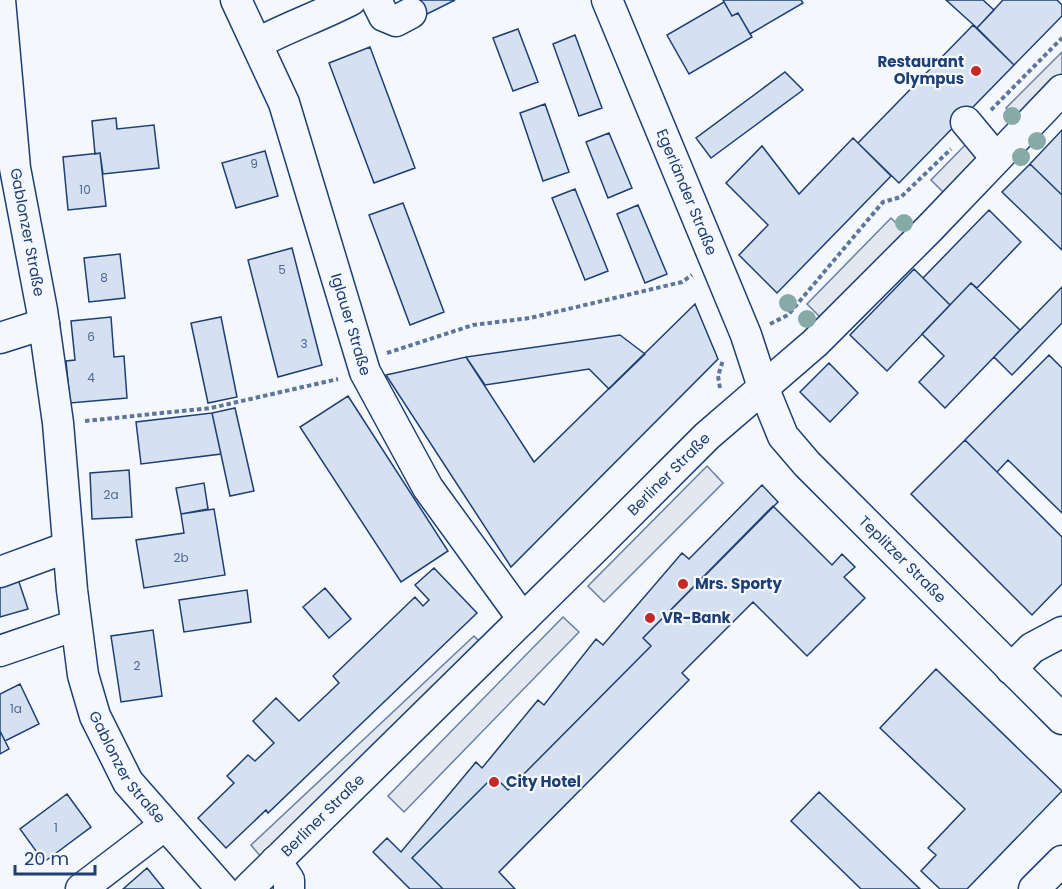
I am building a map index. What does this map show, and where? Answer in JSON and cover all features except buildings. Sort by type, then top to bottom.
[{"type":"street","name":"Gablonzer Straße","points":[[0,0],[7,141],[15,168],[44,324],[58,423],[68,547],[83,675],[94,717],[128,782],[222,889]]},
{"type":"street","name":"Iglauer Straße","points":[[236,0],[284,103],[363,367],[428,488],[523,619]]},
{"type":"street","points":[[260,48],[282,31],[300,26],[351,0]]},
{"type":"street","points":[[376,0],[384,16],[396,21],[411,13]]},
{"type":"street","name":"Egerländer Straße","points":[[607,0],[746,335],[763,387]]},
{"type":"street","name":"Berliner Straße","points":[[248,889],[657,484],[815,343],[930,228],[1062,90]]},
{"type":"street","points":[[968,126],[996,158]]},
{"type":"street","points":[[0,339],[44,324]]},
{"type":"street","name":"Teplitzer Straße","points":[[763,387],[783,436],[807,464],[1062,719]]},
{"type":"street","points":[[0,572],[68,547]]},
{"type":"street","points":[[0,651],[76,625]]},
{"type":"street","points":[[1011,669],[1032,648],[1062,632]]},
{"type":"street","points":[[81,889],[165,825]]},
{"type":"street","name":"Berliner Straße","points":[[276,861],[289,880],[289,889]]},
{"type":"street","points":[[1034,889],[1062,861]]},
{"type":"path","points":[[765,326],[788,315],[883,202],[901,197],[968,126],[1062,38]]},
{"type":"path","points":[[58,423],[211,408],[363,367],[473,325],[530,318],[682,282],[687,278]]},
{"type":"path","points":[[720,389],[718,376],[724,359]]},
{"type":"shaded area","points":[[1062,52],[1062,78],[1019,121],[1006,108]]},
{"type":"shaded area","points":[[969,141],[984,156],[945,194],[931,180]]},
{"type":"shaded area","points":[[891,218],[906,233],[821,318],[807,304]]},
{"type":"shaded area","points":[[707,466],[723,483],[604,602],[588,586]]},
{"type":"shaded area","points":[[563,617],[579,632],[404,812],[388,796]]},
{"type":"shaded area","points":[[474,636],[487,649],[261,857],[251,845]]},
{"type":"place","name":"Restaurant Olympus","points":[[976,71]]},
{"type":"place","name":"Mrs. Sporty","points":[[683,584]]},
{"type":"place","name":"VR-Bank","points":[[650,618]]},
{"type":"place","name":"City Hotel","points":[[494,782]]}]
